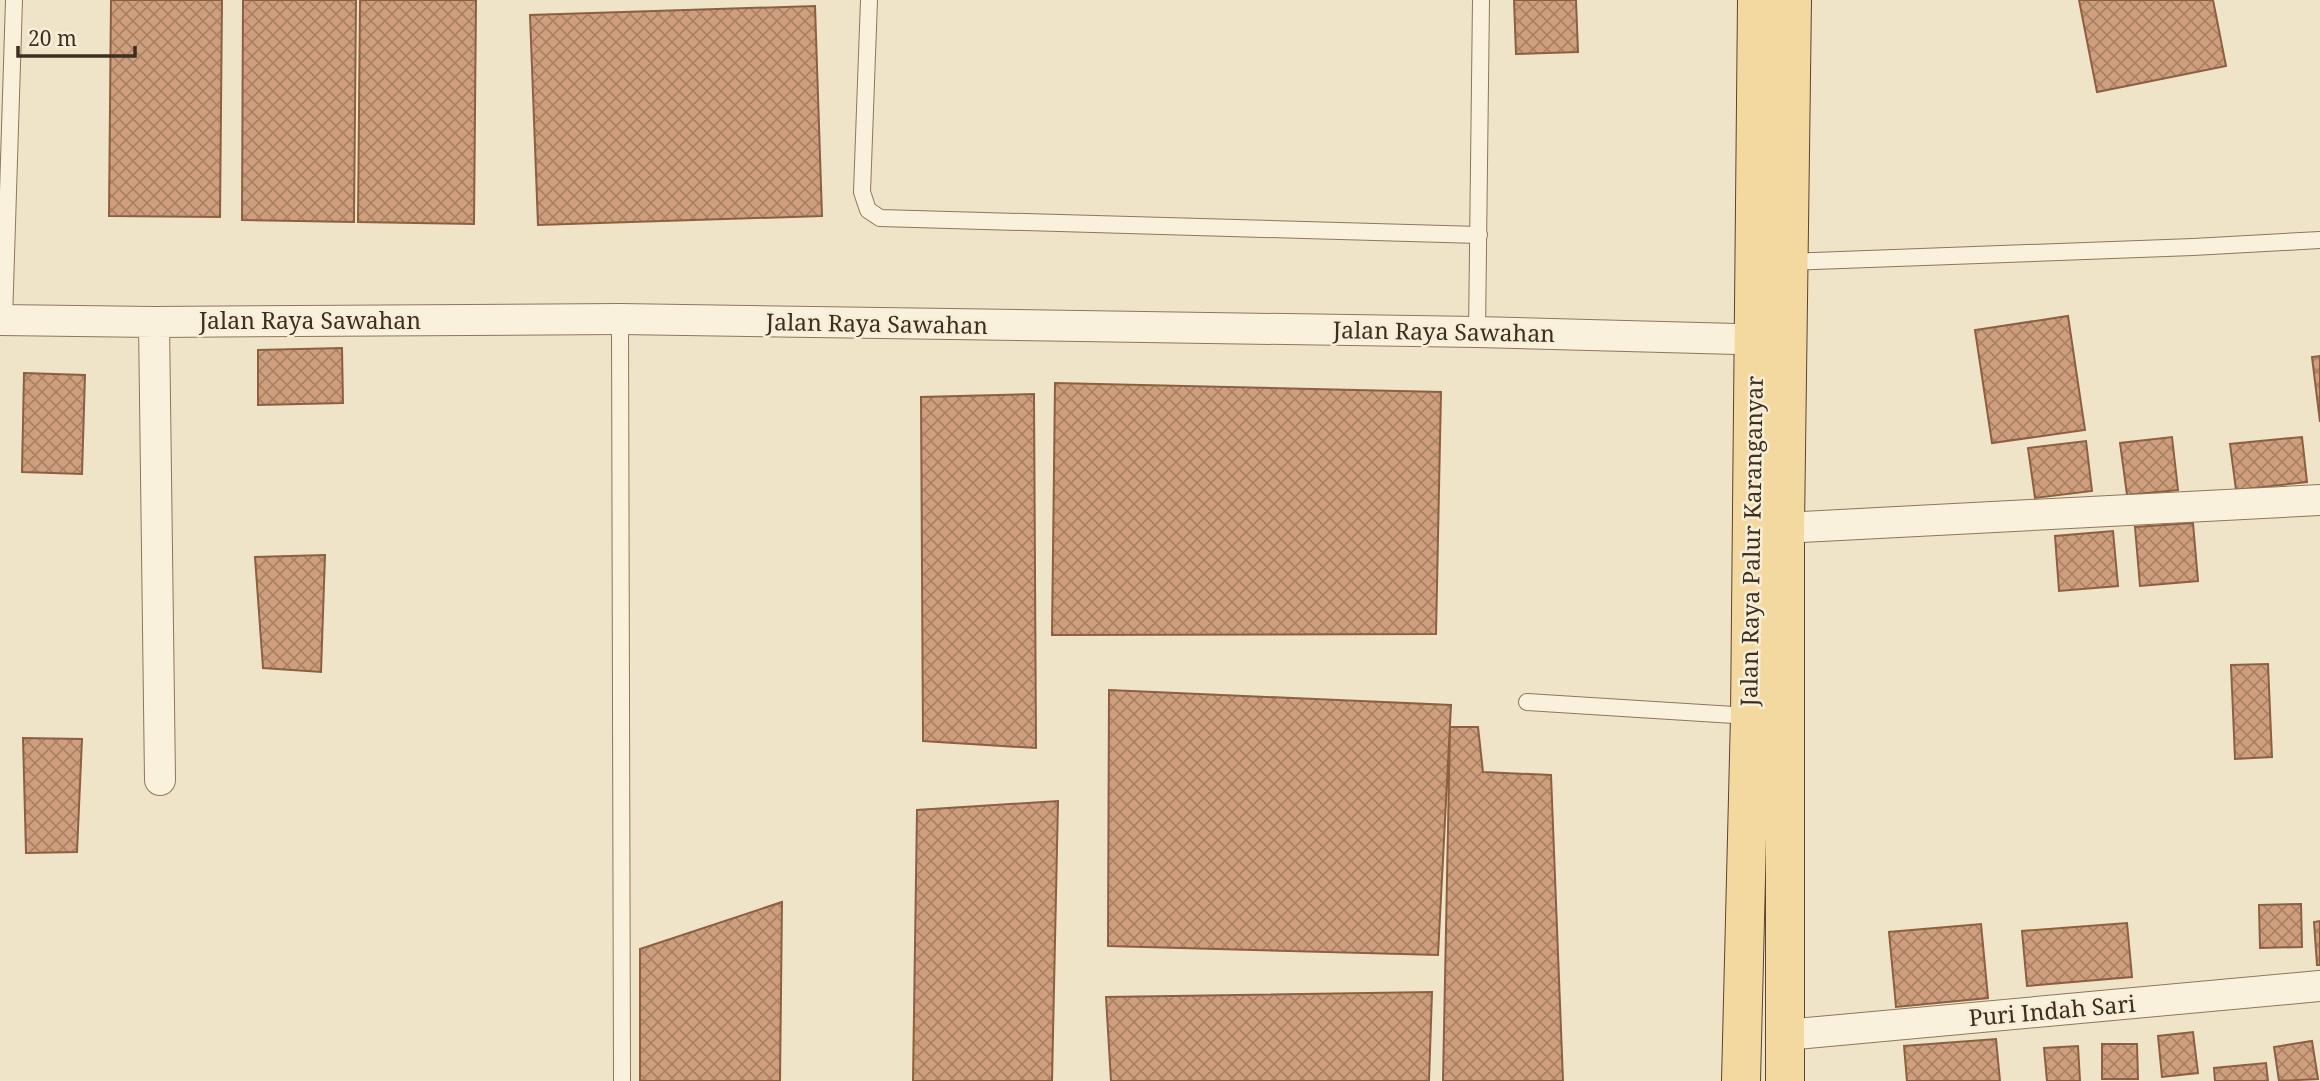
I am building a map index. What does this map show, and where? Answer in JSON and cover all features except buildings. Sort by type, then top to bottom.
[{"type":"main road","name":"Jalan Raya Palur Karanganyar","points":[[1758,0],[1789,262]]},
{"type":"main road","name":"Jalan Raya Palur Karanganyar","points":[[1741,1081],[1750,716],[1769,528],[1771,340],[1789,262],[1792,0]]},
{"type":"main road","name":"Jalan Raya Palur Karanganyar","points":[[1769,528],[1813,1032],[1785,1081]]},
{"type":"street","name":"Jalan Raya Sawahan","points":[[2,320],[154,322],[620,319],[1477,332],[1771,340]]},
{"type":"street","points":[[154,322],[160,779]]},
{"type":"street","points":[[1769,528],[2320,500]]},
{"type":"street","name":"Puri Indah Sari","points":[[1813,1032],[2320,986]]},
{"type":"lane","points":[[2,320],[7,44],[14,0]]},
{"type":"lane","points":[[869,0],[862,192],[868,210],[880,218],[1479,235]]},
{"type":"lane","points":[[1477,332],[1481,0]]},
{"type":"lane","points":[[1789,262],[2320,240]]},
{"type":"lane","points":[[620,319],[622,1081]]},
{"type":"lane","points":[[1527,702],[1750,716]]}]
